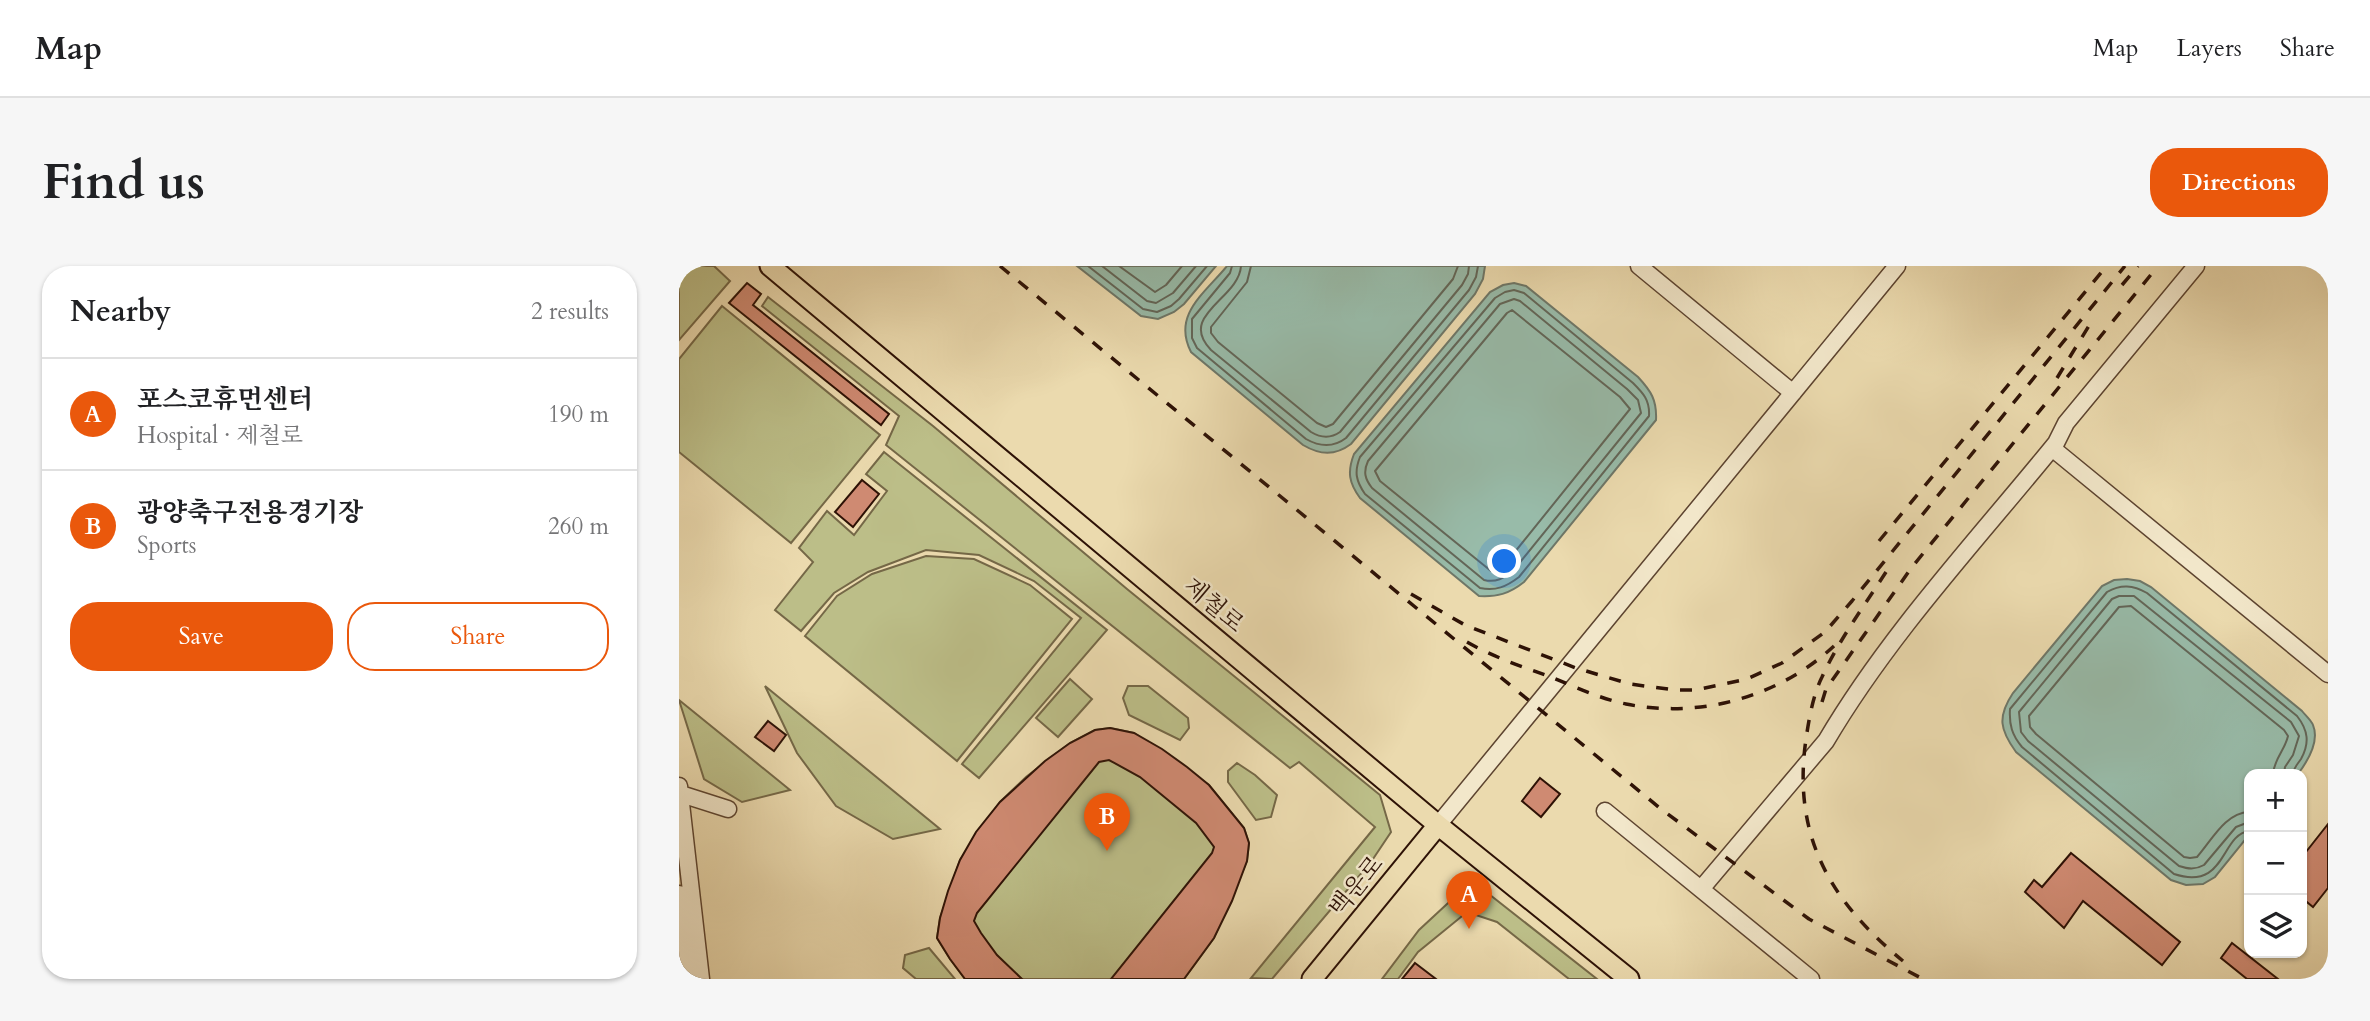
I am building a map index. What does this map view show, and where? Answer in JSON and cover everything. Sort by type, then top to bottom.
[{"type":"main road","name":"제철로","points":[[770,266],[1438,825],[1629,979]]},
{"type":"main road","name":"백운로","points":[[1312,979],[1438,825]]},
{"type":"street","points":[[1639,266],[1793,393]]},
{"type":"street","points":[[1438,825],[1897,266]]},
{"type":"street","points":[[1701,889],[1826,741],[1841,715],[1907,624],[2052,448],[2066,423],[2196,266]]},
{"type":"street","points":[[2052,448],[2328,674]]},
{"type":"street","points":[[701,979],[680,790],[728,809]]},
{"type":"street","points":[[1605,811],[1811,979]]},
{"type":"street","points":[[679,894],[687,979]]},
{"type":"green space","points":[[679,266],[714,266],[730,281],[679,340]]},
{"type":"green space","points":[[768,297],[933,426],[1127,589],[1380,795],[1391,832],[1371,862],[1272,979],[1251,978],[1375,827],[1299,762],[1290,768],[886,445],[899,416],[762,306]]},
{"type":"green space","points":[[722,306],[880,435],[791,543],[679,452],[679,359]]},
{"type":"green space","points":[[884,452],[1107,630],[979,778],[962,764],[1081,618],[1034,581],[979,555],[926,550],[868,572],[834,593],[801,631],[775,610],[813,562],[799,548],[827,511],[854,535],[887,491],[866,474]]},
{"type":"green space","points":[[926,556],[974,559],[1030,585],[1072,619],[957,761],[805,636],[837,596],[872,574]]},
{"type":"green space","points":[[1070,679],[1092,699],[1058,737],[1036,718]]},
{"type":"green space","points":[[765,686],[940,829],[893,839],[836,806],[797,753]]},
{"type":"green space","points":[[1128,686],[1148,686],[1188,718],[1189,728],[1180,740],[1129,715],[1123,698]]},
{"type":"green space","points":[[679,700],[790,790],[742,802],[704,779]]},
{"type":"green space","points":[[1110,728],[1134,733],[1209,785],[1244,828],[1249,843],[1247,861],[1214,938],[1184,979],[965,979],[937,938],[940,918],[960,860],[1000,802],[1026,777],[1070,743],[1095,730]]},
{"type":"green space","points":[[1237,763],[1277,795],[1271,817],[1256,820],[1228,782],[1228,771]]},
{"type":"green space","points":[[1461,891],[1485,891],[1597,979],[1569,979],[1497,922],[1467,912],[1418,952],[1398,979],[1382,979],[1419,930]]},
{"type":"green space","points":[[929,948],[955,979],[916,979],[903,968],[905,955]]},
{"type":"water","points":[[1077,266],[1216,266],[1184,304],[1158,319],[1141,316]]},
{"type":"water","points":[[1227,266],[1485,266],[1483,279],[1475,294],[1351,444],[1339,451],[1327,453],[1303,445],[1191,352],[1185,327],[1188,316],[1200,296]]},
{"type":"water","points":[[1514,283],[1526,286],[1638,377],[1652,396],[1656,420],[1524,582],[1503,594],[1479,596],[1360,498],[1351,482],[1350,466],[1354,454],[1490,292]]},
{"type":"water","points":[[2114,580],[2140,581],[2151,587],[2302,711],[2315,731],[2311,751],[2302,769],[2244,769],[2244,841],[2215,877],[2203,884],[2186,885],[2171,880],[2016,752],[2004,730],[2004,709],[2013,693],[2102,586]]},
{"type":"building","points":[[747,283],[761,294],[753,305],[889,414],[881,425],[729,303]]},
{"type":"building","points":[[862,480],[879,494],[853,527],[835,512]]},
{"type":"building","points":[[768,721],[786,735],[774,751],[755,737]]},
{"type":"building","points":[[1110,728],[1134,733],[1187,767],[1209,785],[1244,828],[1249,843],[1247,861],[1214,938],[1184,979],[1111,979],[1212,853],[1214,847],[1196,823],[1140,777],[1109,760],[1099,762],[977,913],[974,921],[981,933],[997,955],[1022,979],[965,979],[937,938],[948,891],[960,860],[976,832],[1000,802],[1045,761],[1070,743],[1095,730]]},
{"type":"building","points":[[1540,778],[1560,794],[1541,817],[1522,801]]},
{"type":"building","points":[[2328,824],[2328,888],[2313,907],[2307,902],[2307,851]]},
{"type":"building","points":[[2071,853],[2180,942],[2162,965],[2083,901],[2064,928],[2025,892],[2034,880],[2042,887]]},
{"type":"building","points":[[2232,943],[2244,952],[2244,958],[2251,958],[2278,979],[2247,979],[2221,958]]},
{"type":"building","points":[[1415,963],[1436,979],[1402,979]]},
{"type":"railway","points":[[1000,266],[1661,809],[1809,919],[1923,979]]},
{"type":"railway","points":[[1411,594],[1465,625],[1576,668],[1630,684],[1696,690],[1747,679],[1782,663],[1825,632],[1852,601],[2125,266]]},
{"type":"railway","points":[[2122,285],[2138,266]]},
{"type":"railway","points":[[1822,702],[1826,689],[1912,567],[2158,266]]},
{"type":"railway","points":[[1879,541],[2105,268]]},
{"type":"railway","points":[[2057,378],[2090,324]]},
{"type":"railway","points":[[1886,572],[1844,636],[1819,684],[1806,739],[1803,774],[1805,806],[1811,836],[1822,864],[1855,915],[1903,961]]},
{"type":"railway","points":[[1467,642],[1508,661],[1607,699],[1654,708],[1710,706],[1764,691],[1789,679],[1834,646]]},
{"type":"place","name":"광양축구전용경기장","points":[[1107,851]]},
{"type":"place","name":"포스코휴먼센터","points":[[1469,929]]}]
